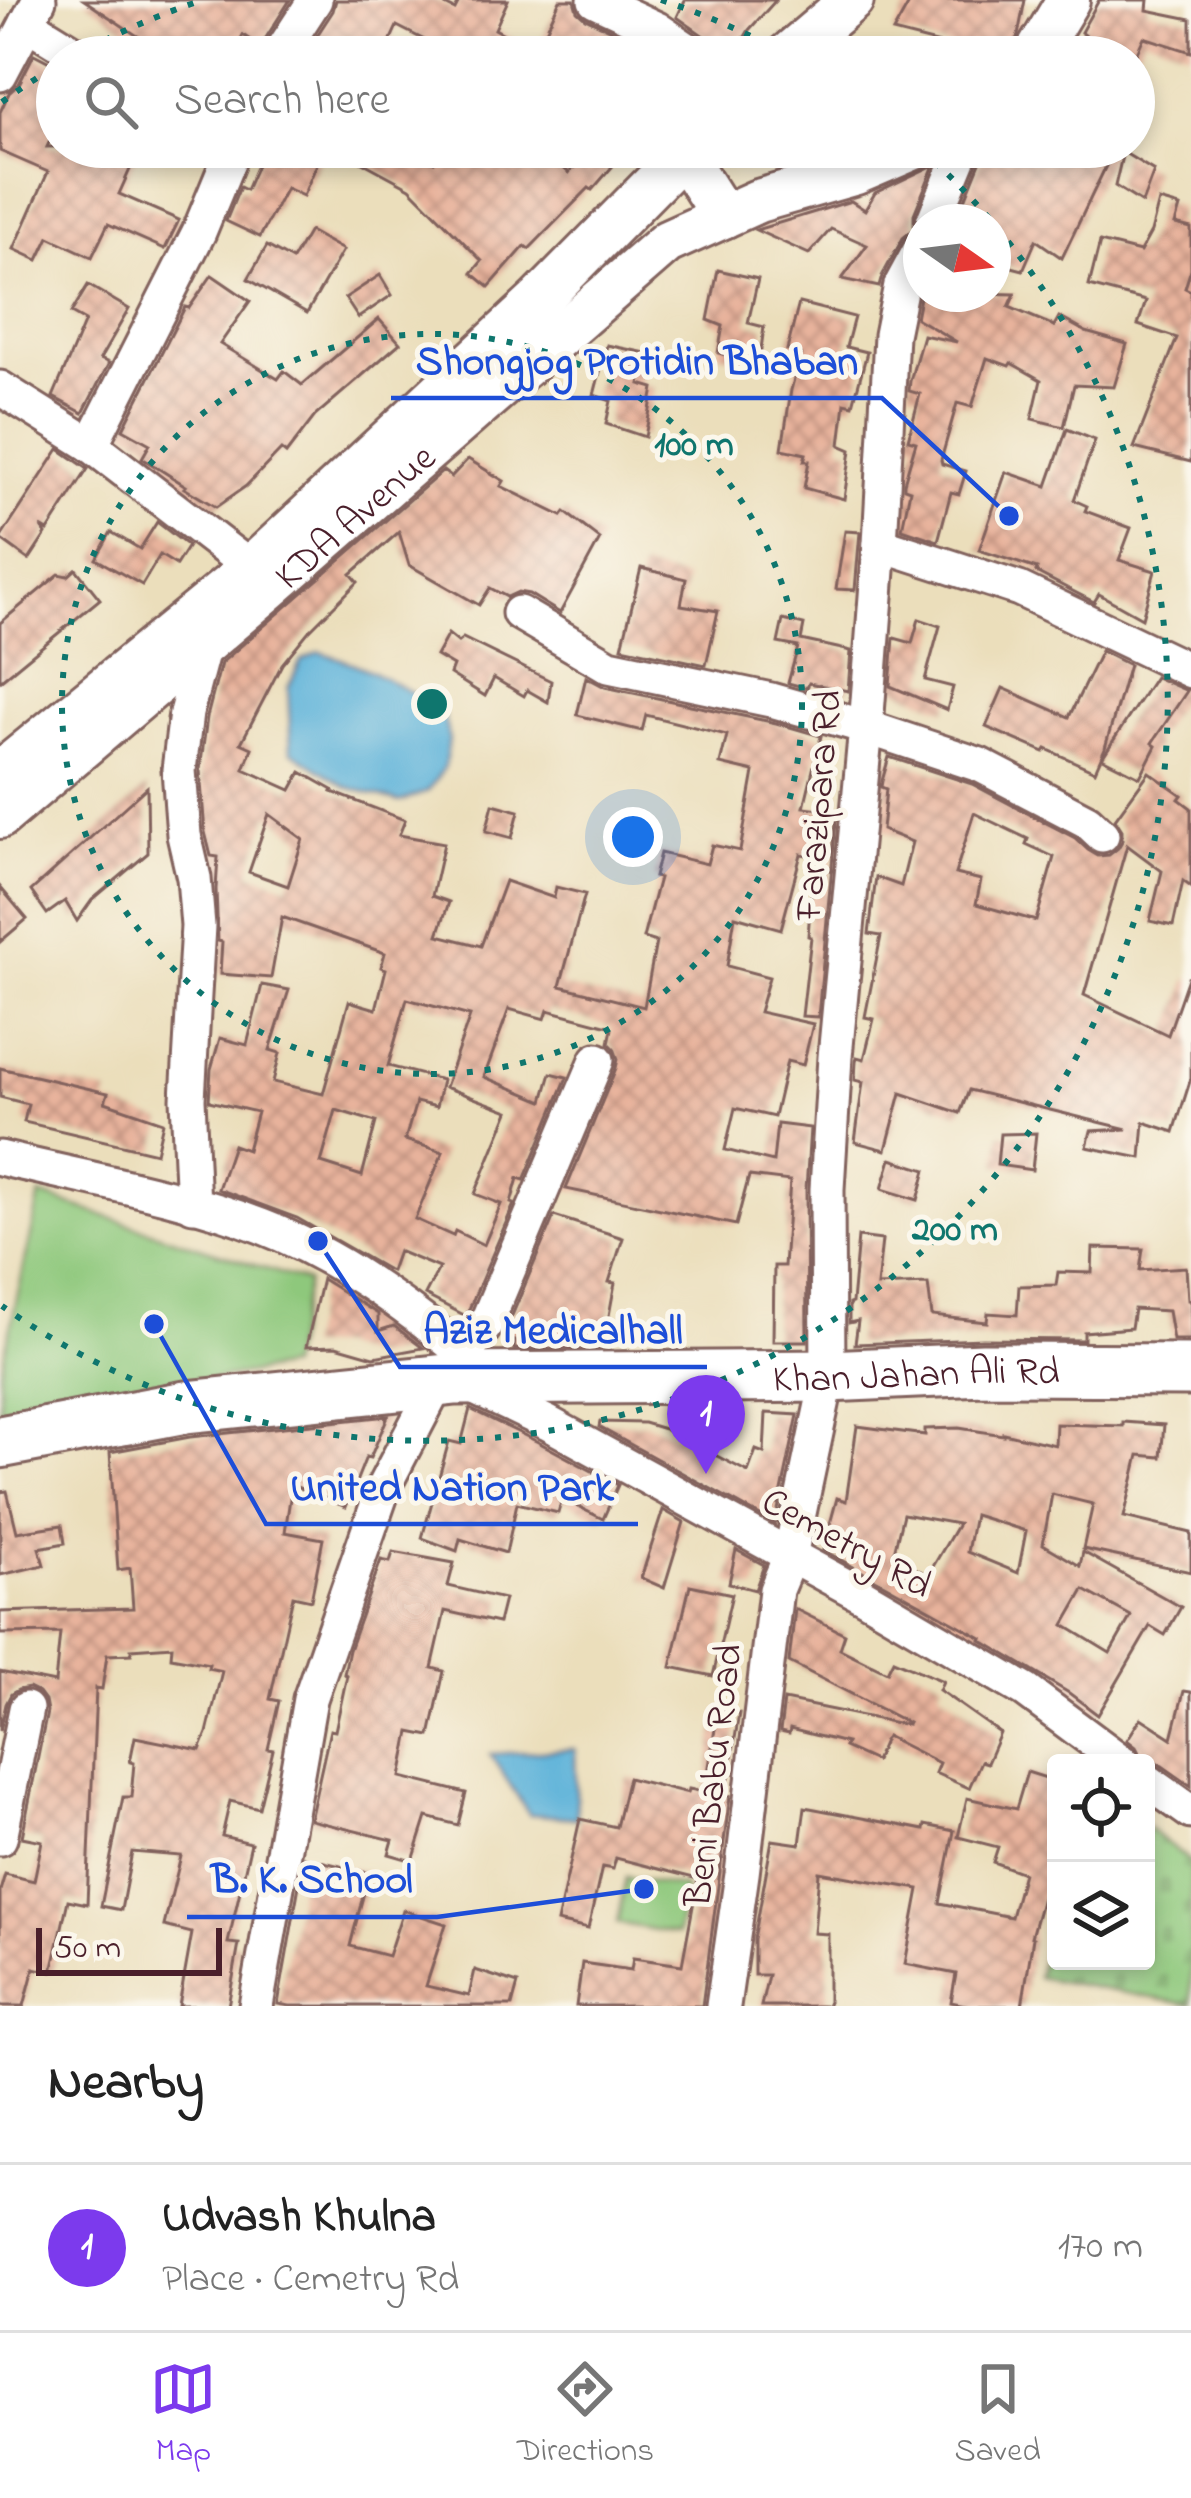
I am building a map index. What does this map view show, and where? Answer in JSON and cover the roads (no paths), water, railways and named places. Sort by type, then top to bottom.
[{"type":"highway","name":"Khan Jahan Ali Rd","points":[[0,1442],[185,1407],[453,1372],[828,1376],[983,1369],[1191,1370]]},
{"type":"main road","points":[[810,36],[852,0]]},
{"type":"main road","points":[[1047,36],[1068,0]]},
{"type":"main road","name":"KDA Avenue","points":[[0,773],[251,568],[538,301],[669,168]]},
{"type":"main road","points":[[697,168],[723,217]]},
{"type":"main road","name":"KDA Avenue","points":[[0,818],[667,242],[758,201],[868,168]]},
{"type":"street","points":[[292,36],[315,0]]},
{"type":"street","points":[[595,0],[667,36]]},
{"type":"street","points":[[0,74],[33,11],[60,36]]},
{"type":"street","points":[[91,446],[200,232],[223,168]]},
{"type":"street","points":[[940,204],[955,168]]},
{"type":"street","name":"Farazipara Rd","points":[[790,1556],[828,1376],[827,1189],[832,1101],[866,727],[891,335],[903,281]]},
{"type":"street","points":[[0,388],[91,446],[251,568]]},
{"type":"street","points":[[880,544],[1019,589],[1191,671]]},
{"type":"street","points":[[519,614],[609,666],[771,700],[980,765],[1088,821],[1102,835]]},
{"type":"street","points":[[193,1205],[188,1099],[198,926],[179,770],[186,713],[204,645]]},
{"type":"street","points":[[256,2006],[310,1699],[384,1486],[485,1326],[597,1060]]},
{"type":"street","name":"Cemetry Rd","points":[[0,1158],[193,1205],[262,1227],[324,1256],[425,1322],[453,1372],[1026,1691],[1111,1754]]},
{"type":"street","name":"Beni Babu Road","points":[[723,2006],[776,1590],[790,1556]]},
{"type":"street","points":[[0,1838],[26,1709]]},
{"type":"street","points":[[1155,1786],[1191,1812]]},
{"type":"water","points":[[320,652],[384,678],[443,714],[449,740],[444,768],[428,791],[400,802],[347,787],[291,751],[288,688],[301,661]]},
{"type":"water","points":[[575,1749],[577,1818],[529,1814],[490,1754]]},
{"type":"place","name":"Shongjog Protidin Bhaban","points":[[1009,516]]},
{"type":"place","name":"Aziz Medicalhall","points":[[318,1241]]},
{"type":"place","name":"United Nation Park","points":[[154,1324]]},
{"type":"place","name":"Udvash Khulna","points":[[706,1474]]},
{"type":"place","name":"B. K. School","points":[[644,1889]]}]
